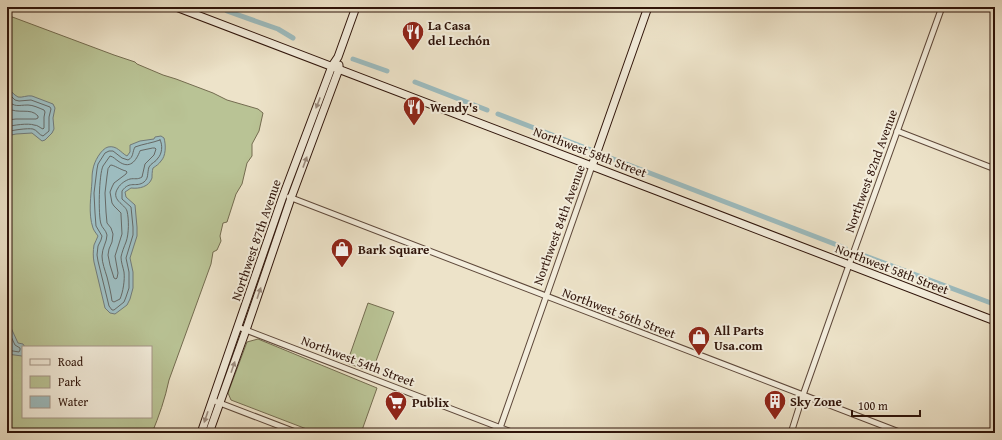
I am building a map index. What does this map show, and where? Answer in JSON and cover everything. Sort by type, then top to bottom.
[{"type":"main road","name":"Northwest 58th Street","points":[[176,7],[995,322]]},
{"type":"main road","name":"Northwest 87th Avenue","points":[[201,433],[284,196],[332,66],[338,57],[356,7]]},
{"type":"main road","name":"Northwest 84th Avenue","points":[[592,166],[648,7]]},
{"type":"main road","name":"Northwest 87th Avenue","points":[[209,433],[291,198],[339,69],[338,57]]},
{"type":"street","name":"Northwest 82nd Avenue","points":[[791,433],[849,265],[942,7]]},
{"type":"street","points":[[897,131],[995,169]]},
{"type":"street","name":"Northwest 84th Avenue","points":[[500,428],[592,166]]},
{"type":"street","name":"Northwest 56th Street","points":[[284,196],[902,433]]},
{"type":"street","name":"Northwest 54th Street","points":[[238,327],[514,433]]},
{"type":"street","points":[[212,400],[298,433]]},
{"type":"green space","points":[[7,15],[135,62],[163,75],[213,93],[227,100],[258,109],[263,113],[259,131],[252,144],[252,156],[247,163],[242,184],[236,194],[227,222],[223,223],[220,236],[221,241],[217,250],[213,252],[211,264],[169,380],[162,407],[152,433],[7,433]]},
{"type":"green space","points":[[368,303],[394,312],[372,372],[347,363]]},
{"type":"green space","points":[[258,339],[377,388],[361,433],[317,433],[231,400],[228,393],[247,342]]},
{"type":"water","points":[[7,87],[18,97],[32,96],[53,104],[55,108],[53,118],[54,129],[45,140],[42,141],[32,133],[7,136]]},
{"type":"water","points":[[161,136],[165,141],[165,153],[163,159],[153,168],[151,181],[143,187],[131,188],[125,192],[126,197],[135,205],[137,227],[137,236],[130,258],[133,272],[133,288],[127,305],[115,314],[110,313],[105,308],[93,258],[94,245],[98,236],[91,223],[90,211],[92,175],[96,159],[105,148],[108,147],[114,147],[127,156],[130,152],[130,145]]},
{"type":"water","points":[[7,319],[18,343],[23,344],[24,346],[22,346],[22,356],[7,354]]},
{"type":"waterway","points":[[227,11],[278,29],[293,38]]},
{"type":"waterway","points":[[353,59],[387,71]]},
{"type":"waterway","points":[[415,82],[487,110]]},
{"type":"waterway","points":[[498,114],[591,150]]},
{"type":"waterway","points":[[608,157],[845,248]]},
{"type":"waterway","points":[[860,254],[991,303]]},
{"type":"place","name":"La Casa del Lechón","points":[[413,52]]},
{"type":"place","name":"Wendy's","points":[[414,126]]},
{"type":"place","name":"Bark Square","points":[[342,268]]},
{"type":"place","name":"All Parts Usa.com","points":[[699,356]]},
{"type":"place","name":"Sky Zone","points":[[775,420]]},
{"type":"place","name":"Publix","points":[[396,422]]}]
